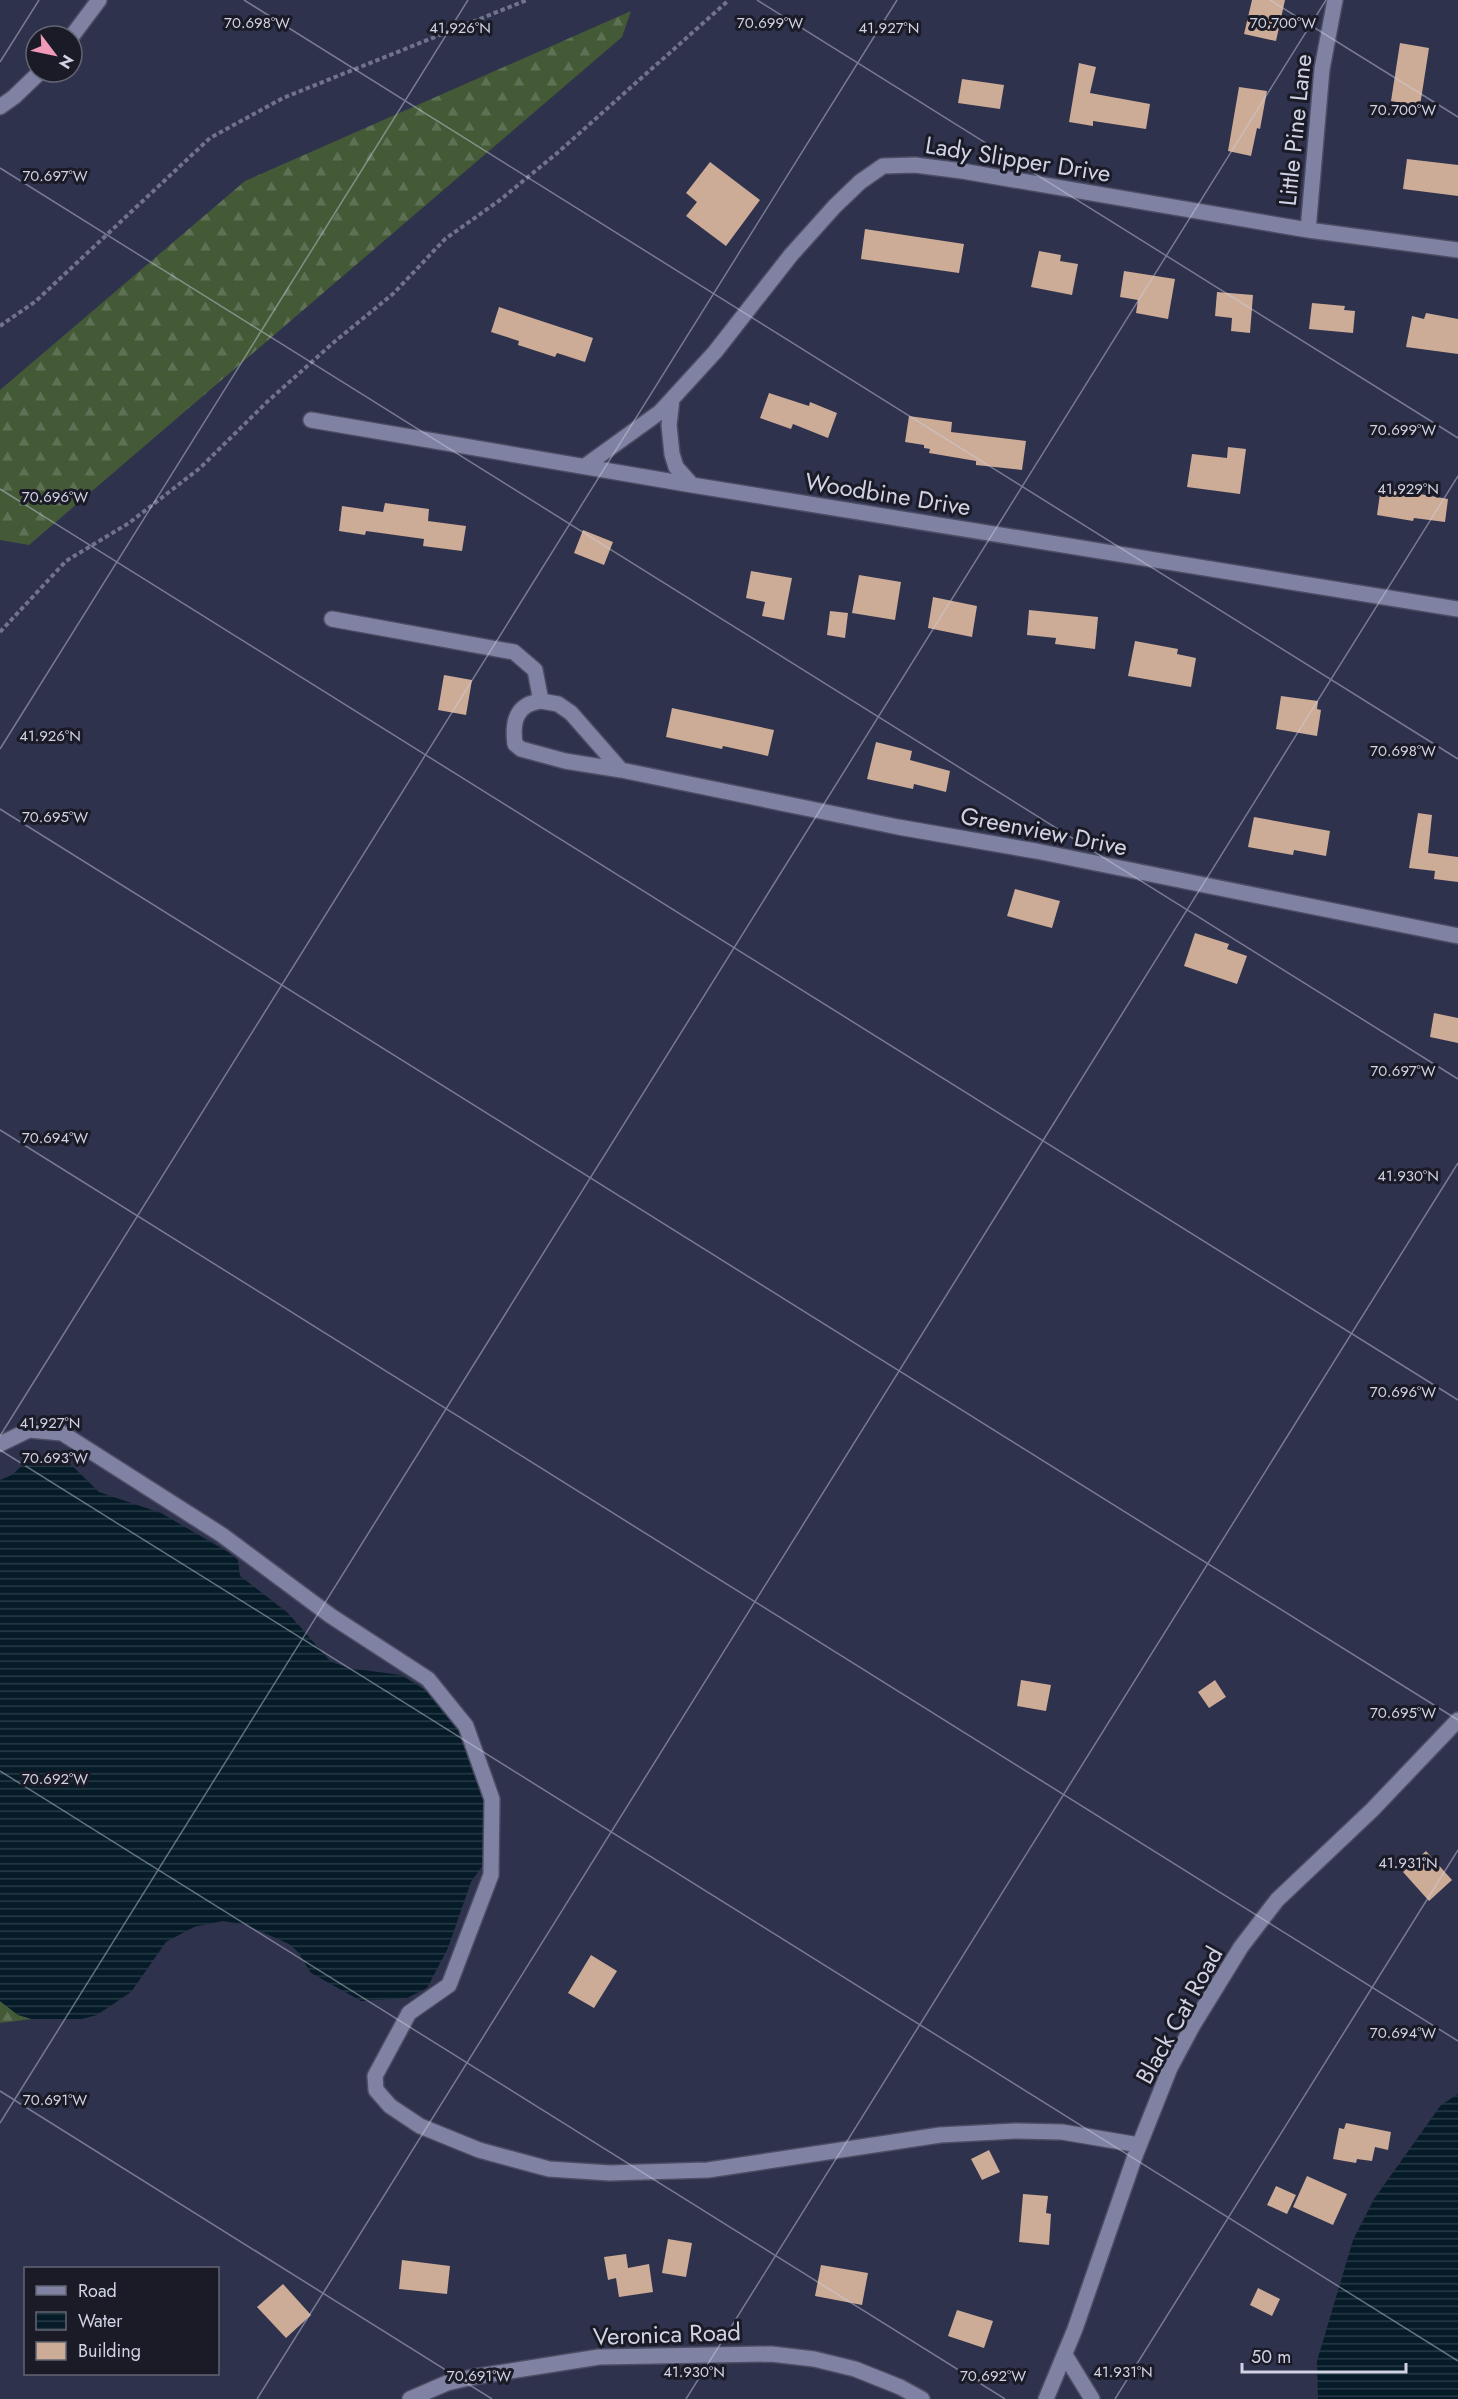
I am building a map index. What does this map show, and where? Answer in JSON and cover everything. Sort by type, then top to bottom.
[{"type":"street","points":[[81,24],[99,0]]},
{"type":"street","name":"Little Pine Lane","points":[[1308,230],[1322,69],[1335,0]]},
{"type":"street","points":[[0,107],[28,84]]},
{"type":"street","name":"Lady Slipper Drive","points":[[585,466],[660,412],[715,352],[791,255],[835,206],[860,182],[883,166],[915,165],[962,171],[1308,230],[1458,250]]},
{"type":"street","points":[[672,399],[669,425],[672,454],[676,467],[692,485]]},
{"type":"street","name":"Woodbine Drive","points":[[311,420],[692,485],[1458,609]]},
{"type":"street","points":[[332,619],[514,652],[535,670],[541,701],[558,704],[571,713],[621,770]]},
{"type":"street","name":"Greenview Drive","points":[[541,701],[531,702],[522,707],[516,717],[513,733],[515,744],[521,749],[565,761],[621,770],[898,827],[1036,850],[1458,936]]},
{"type":"street","points":[[0,1444],[29,1430],[62,1433],[222,1535],[331,1616],[428,1679],[466,1726],[492,1799],[491,1875],[449,1984],[409,2013],[375,2076],[376,2090],[390,2106],[420,2126],[478,2150],[549,2169],[610,2173],[708,2170],[940,2134],[1062,2132],[1139,2145]]},
{"type":"street","name":"Black Cat Road","points":[[1046,2399],[1065,2355],[1139,2145],[1170,2068],[1193,2025],[1249,1938],[1277,1900],[1372,1810],[1458,1720]]},
{"type":"street","name":"Veronica Road","points":[[410,2399],[447,2383],[473,2377],[599,2357],[771,2354],[814,2359],[855,2369],[900,2387],[922,2399]]},
{"type":"street","points":[[1065,2355],[1092,2399]]},
{"type":"path","points":[[0,326],[36,301],[210,138],[283,98],[527,0]]},
{"type":"path","points":[[0,632],[66,561],[129,523],[200,468],[276,394],[394,293],[444,239],[500,200],[556,154],[729,0]]},
{"type":"green space","points":[[631,11],[622,37],[29,545],[0,540],[0,390],[245,181]]},
{"type":"green space","points":[[0,2001],[18,2015],[32,2019],[0,2023]]},
{"type":"water","points":[[62,1456],[99,1492],[161,1513],[228,1552],[238,1560],[240,1576],[288,1613],[330,1661],[348,1668],[401,1675],[435,1696],[460,1723],[479,1768],[486,1813],[483,1865],[471,1882],[448,1948],[427,1988],[407,1998],[361,2001],[311,1973],[298,1952],[289,1944],[246,1925],[223,1921],[194,1927],[166,1942],[131,1992],[97,2015],[82,2019],[32,2019],[18,2015],[0,2001],[0,1480],[12,1475],[30,1458]]},
{"type":"water","points":[[1458,2094],[1458,2399],[1318,2399],[1317,2361],[1353,2240],[1374,2199],[1441,2105]]},
{"type":"building","points":[[1252,0],[1285,0],[1276,41],[1244,34]]},
{"type":"building","points":[[1400,43],[1429,48],[1420,106],[1391,101]]},
{"type":"building","points":[[1079,63],[1096,67],[1090,93],[1150,104],[1146,129],[1093,121],[1093,126],[1069,122]]},
{"type":"building","points":[[962,79],[1004,85],[1000,109],[958,103]]},
{"type":"building","points":[[1239,87],[1267,91],[1260,129],[1257,128],[1251,156],[1228,151]]},
{"type":"building","points":[[1407,159],[1458,165],[1458,196],[1403,189]]},
{"type":"building","points":[[710,162],[760,200],[726,246],[686,216],[697,202],[686,193]]},
{"type":"building","points":[[865,229],[964,244],[959,273],[861,259]]},
{"type":"building","points":[[1039,251],[1061,255],[1060,261],[1078,264],[1072,295],[1031,287]]},
{"type":"building","points":[[1124,271],[1175,279],[1168,319],[1136,313],[1138,300],[1120,297]]},
{"type":"building","points":[[1217,292],[1253,295],[1250,333],[1231,331],[1232,318],[1215,316]]},
{"type":"building","points":[[1312,303],[1345,306],[1344,310],[1355,311],[1353,333],[1309,329]]},
{"type":"building","points":[[499,307],[593,338],[585,362],[557,353],[555,357],[518,345],[519,341],[491,332]]},
{"type":"building","points":[[1426,313],[1458,319],[1458,354],[1406,347],[1412,316],[1424,319]]},
{"type":"building","points":[[769,393],[809,406],[810,402],[837,413],[828,438],[793,424],[791,429],[760,418]]},
{"type":"building","points":[[909,416],[952,422],[951,432],[1026,441],[1022,470],[976,465],[976,461],[929,453],[930,449],[924,448],[924,445],[905,442]]},
{"type":"building","points":[[1228,447],[1246,449],[1240,494],[1187,487],[1192,454],[1227,458]]},
{"type":"building","points":[[1381,487],[1448,499],[1445,522],[1414,518],[1413,521],[1377,515]]},
{"type":"building","points":[[385,503],[429,509],[428,521],[466,526],[462,551],[423,546],[424,539],[366,531],[365,535],[339,531],[342,506],[383,512]]},
{"type":"building","points":[[583,530],[613,542],[604,565],[574,553]]},
{"type":"building","points":[[751,571],[792,578],[784,620],[762,616],[765,602],[746,598]]},
{"type":"building","points":[[859,575],[901,582],[895,620],[852,613]]},
{"type":"building","points":[[933,597],[977,606],[972,637],[928,628]]},
{"type":"building","points":[[1029,610],[1098,617],[1095,649],[1055,644],[1056,638],[1027,635]]},
{"type":"building","points":[[830,611],[848,613],[845,638],[827,635]]},
{"type":"building","points":[[1135,641],[1178,649],[1177,654],[1196,658],[1191,687],[1128,676]]},
{"type":"building","points":[[444,675],[472,680],[466,715],[438,710]]},
{"type":"building","points":[[1281,696],[1318,701],[1317,709],[1321,710],[1317,736],[1276,729]]},
{"type":"building","points":[[672,708],[774,730],[768,756],[666,737]]},
{"type":"building","points":[[876,742],[912,751],[910,760],[950,771],[946,792],[914,784],[913,789],[867,779]]},
{"type":"building","points":[[1418,813],[1432,815],[1428,853],[1458,857],[1458,882],[1434,879],[1435,871],[1409,868]]},
{"type":"building","points":[[1254,817],[1330,831],[1326,856],[1294,850],[1293,855],[1248,847]]},
{"type":"building","points":[[1015,889],[1060,901],[1052,928],[1007,916]]},
{"type":"building","points":[[1195,933],[1229,944],[1227,949],[1247,956],[1237,984],[1184,966]]},
{"type":"building","points":[[1434,1013],[1458,1018],[1458,1043],[1430,1037]]},
{"type":"building","points":[[1021,1680],[1051,1685],[1046,1711],[1017,1706]]},
{"type":"building","points":[[1215,1680],[1226,1697],[1209,1708],[1198,1692]]},
{"type":"building","points":[[1426,1851],[1452,1880],[1429,1901],[1403,1872]]},
{"type":"building","points":[[591,1955],[617,1971],[594,2008],[568,1993]]},
{"type":"building","points":[[1346,2123],[1391,2132],[1388,2150],[1375,2147],[1372,2161],[1357,2159],[1356,2163],[1333,2159],[1339,2128],[1344,2129]]},
{"type":"building","points":[[989,2150],[1000,2172],[982,2180],[971,2159]]},
{"type":"building","points":[[1307,2176],[1347,2194],[1333,2225],[1293,2207]]},
{"type":"building","points":[[1276,2186],[1296,2195],[1287,2214],[1267,2205]]},
{"type":"building","points":[[1023,2194],[1048,2196],[1046,2213],[1051,2214],[1049,2245],[1019,2242]]},
{"type":"building","points":[[668,2239],[692,2243],[686,2277],[662,2273]]},
{"type":"building","points":[[626,2254],[628,2268],[649,2264],[653,2292],[619,2297],[616,2278],[608,2280],[604,2257]]},
{"type":"building","points":[[402,2260],[450,2266],[447,2294],[399,2289]]},
{"type":"building","points":[[821,2265],[868,2273],[862,2305],[815,2296]]},
{"type":"building","points":[[283,2284],[311,2315],[286,2338],[257,2307]]},
{"type":"building","points":[[1258,2288],[1280,2299],[1272,2316],[1250,2305]]},
{"type":"building","points":[[957,2310],[993,2321],[984,2348],[948,2336]]}]
